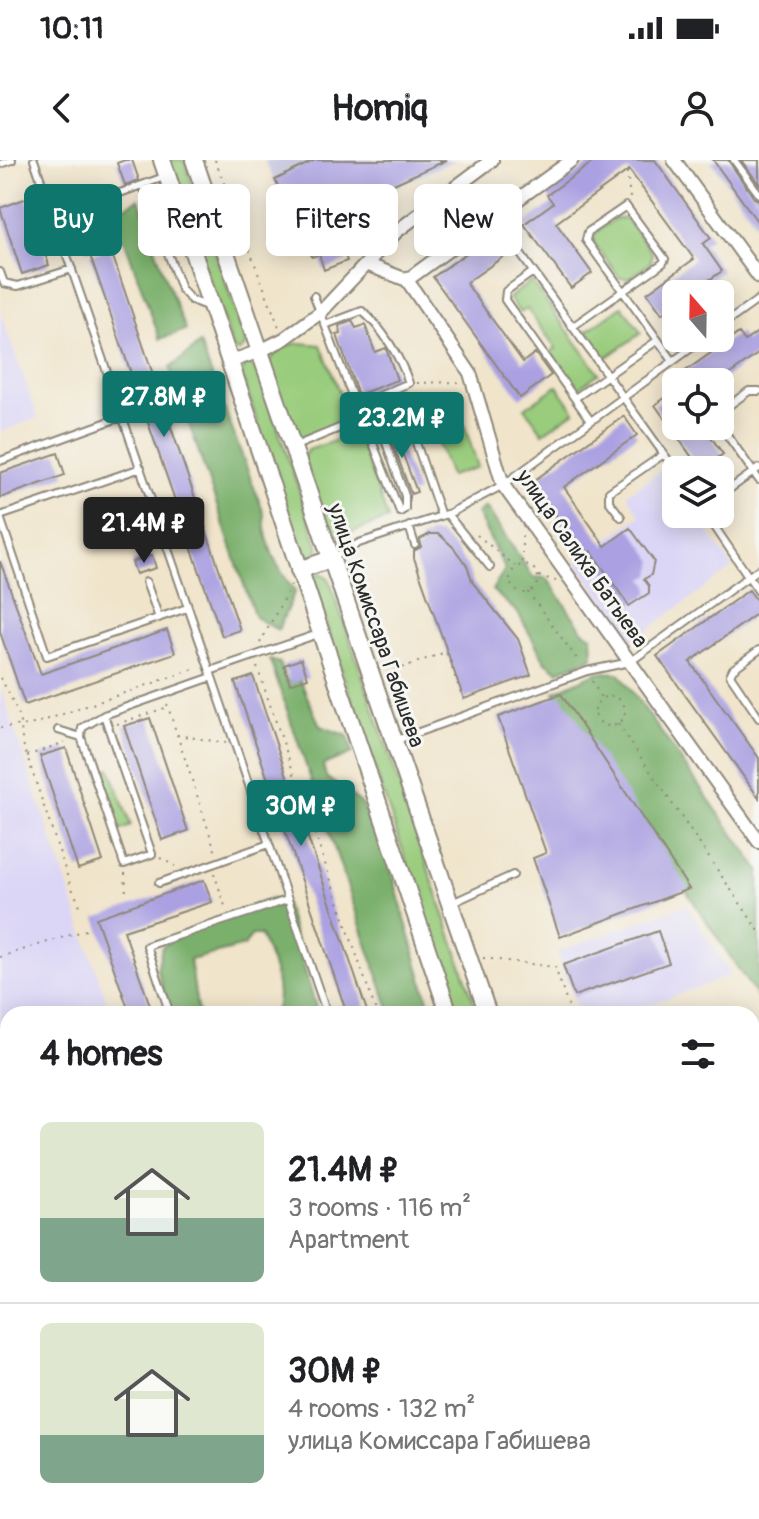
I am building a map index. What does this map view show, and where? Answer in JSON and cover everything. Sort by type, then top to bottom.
[{"type":"street","name":"улица Комиссара Габишева","points":[[194,160],[485,1006]]},
{"type":"street","points":[[229,362],[260,351],[323,318],[397,231],[492,160]]},
{"type":"street","points":[[522,197],[572,160]]},
{"type":"street","points":[[674,160],[759,277]]},
{"type":"street","points":[[165,168],[446,1006]]},
{"type":"street","points":[[366,264],[407,280],[440,256]]},
{"type":"street","name":"улица Салиха Батыева","points":[[407,280],[471,377],[503,485],[759,842]]},
{"type":"street","points":[[299,570],[331,559]]},
{"type":"lane","points":[[0,164],[12,160]]},
{"type":"lane","points":[[34,160],[42,184]]},
{"type":"lane","points":[[734,160],[759,194]]},
{"type":"lane","points":[[144,184],[165,168]]},
{"type":"lane","points":[[572,327],[623,291],[665,259],[626,206],[585,236],[623,291],[673,361]]},
{"type":"lane","points":[[68,256],[324,1006]]},
{"type":"lane","points":[[169,256],[181,289],[191,300],[211,308]]},
{"type":"lane","points":[[522,256],[664,454],[609,492],[609,501],[621,517]]},
{"type":"lane","points":[[0,272],[4,283],[18,286],[72,269]]},
{"type":"lane","points":[[533,272],[506,291],[505,300],[590,420]]},
{"type":"lane","points":[[314,296],[356,406],[409,383],[371,318],[362,311],[323,318]]},
{"type":"lane","points":[[734,317],[759,299]]},
{"type":"lane","points":[[575,398],[658,340]]},
{"type":"lane","points":[[331,559],[359,543],[444,515],[503,485],[686,352]]},
{"type":"lane","points":[[734,402],[749,391],[759,391]]},
{"type":"lane","points":[[293,447],[403,402],[408,403],[412,413],[411,428]]},
{"type":"lane","points":[[363,418],[400,512],[405,509],[405,496],[378,420],[400,415],[411,428],[444,515],[490,567]]},
{"type":"lane","points":[[0,461],[124,416]]},
{"type":"lane","points":[[732,440],[756,470],[759,480]]},
{"type":"lane","points":[[141,468],[0,516],[47,656],[187,608]]},
{"type":"lane","points":[[734,486],[756,470]]},
{"type":"lane","points":[[409,526],[415,545]]},
{"type":"lane","points":[[716,528],[759,592]]},
{"type":"lane","points":[[394,741],[587,671],[630,662],[759,569]]},
{"type":"lane","points":[[146,582],[159,618]]},
{"type":"lane","points":[[104,715],[152,854],[124,864],[81,737],[82,728],[104,715],[164,694],[210,671],[321,633]]},
{"type":"lane","points":[[759,650],[733,669],[730,675],[759,718]]},
{"type":"lane","points":[[58,730],[81,737]]},
{"type":"lane","points":[[159,883],[269,844]]},
{"type":"lane","points":[[450,904],[513,875]]},
{"type":"lane","points":[[167,1006],[147,946],[287,900]]},
{"type":"path","points":[[215,160],[284,339]]},
{"type":"path","points":[[626,206],[631,194],[627,172]]},
{"type":"path","points":[[409,383],[457,382],[471,377]]},
{"type":"path","points":[[522,564],[522,521],[527,518]]},
{"type":"path","points":[[472,531],[516,567]]},
{"type":"path","points":[[522,564],[529,565],[538,576],[538,583],[528,592],[517,591],[510,583],[511,571],[522,564]]},
{"type":"path","points":[[299,570],[253,656],[374,1006]]},
{"type":"path","points":[[528,592],[587,671],[601,698]]},
{"type":"path","points":[[379,677],[446,652],[466,709]]},
{"type":"path","points":[[0,728],[34,724],[210,671]]},
{"type":"path","points":[[0,678],[10,693],[22,726],[22,741],[70,884],[82,910]]},
{"type":"path","points":[[164,694],[230,919]]},
{"type":"path","points":[[613,696],[623,702],[625,714],[618,724],[606,726],[596,719],[594,708],[601,698],[613,696]]},
{"type":"path","points":[[108,726],[168,707]]},
{"type":"path","points":[[618,724],[759,931]]},
{"type":"path","points":[[177,735],[235,745]]},
{"type":"path","points":[[27,756],[81,737]]},
{"type":"path","points":[[152,854],[188,873]]},
{"type":"path","points":[[124,864],[126,895]]},
{"type":"path","points":[[0,957],[89,929]]},
{"type":"shaded area","points":[[264,160],[456,160],[398,186],[275,184]]},
{"type":"shaded area","points":[[710,160],[759,160],[759,229]]},
{"type":"shaded area","points":[[0,312],[38,418],[0,432]]},
{"type":"shaded area","points":[[662,470],[662,528],[705,528],[733,567],[633,641],[575,562],[640,516],[627,494]]},
{"type":"shaded area","points":[[0,687],[108,1006],[0,1006]]},
{"type":"shaded area","points":[[686,905],[731,975],[647,1006],[576,1006],[557,952]]},
{"type":"green space","points":[[166,160],[184,160],[192,184],[175,184]]},
{"type":"green space","points":[[138,200],[138,256],[158,256],[186,330],[160,339],[122,240],[122,208]]},
{"type":"green space","points":[[616,218],[626,219],[652,253],[651,262],[630,278],[620,278],[594,243],[594,234]]},
{"type":"green space","points":[[200,256],[217,256],[245,340],[245,346],[240,351],[234,350]]},
{"type":"green space","points":[[531,281],[599,373],[576,390],[549,354],[556,348],[527,309],[520,313],[509,298]]},
{"type":"green space","points":[[622,306],[641,333],[605,358],[586,332]]},
{"type":"green space","points":[[300,343],[321,345],[350,420],[302,438],[293,432],[269,361],[283,346]]},
{"type":"green space","points":[[200,344],[264,514],[273,555],[295,591],[278,630],[255,617],[170,368]]},
{"type":"green space","points":[[250,365],[258,371],[318,545],[318,552],[313,556],[306,556],[301,551],[241,373],[245,366]]},
{"type":"green space","points":[[557,386],[575,411],[543,433],[525,408]]},
{"type":"green space","points":[[462,418],[478,467],[450,476],[432,427]]},
{"type":"green space","points":[[357,433],[388,519],[339,537],[330,533],[303,456],[308,450]]},
{"type":"green space","points":[[486,507],[533,577],[547,578],[583,631],[592,636],[593,657],[558,671],[545,661],[518,613],[492,590],[505,569],[477,513]]},
{"type":"green space","points":[[321,573],[329,579],[475,1006],[455,1006],[313,585],[314,577]]},
{"type":"green space","points":[[270,660],[280,663],[287,682],[300,680],[320,726],[348,736],[352,753],[323,765],[326,777],[361,803],[369,824],[380,831],[430,1006],[388,1006]]},
{"type":"green space","points":[[598,672],[619,673],[759,870],[759,1000],[554,692]]},
{"type":"green space","points":[[110,768],[131,826],[119,831],[99,772]]},
{"type":"green space","points":[[272,899],[284,901],[316,1006],[276,1006],[275,974],[260,935],[252,935],[244,946],[190,960],[197,1006],[169,1006],[157,970],[162,947],[196,927]]},
{"type":"building","points":[[132,160],[139,180],[125,185],[117,163]]},
{"type":"building","points":[[315,160],[447,160],[394,184],[277,184],[275,180]]},
{"type":"building","points":[[596,160],[655,160],[711,238],[703,244],[722,271],[709,280],[665,280],[694,259],[629,170],[556,223],[592,273],[571,288],[524,224],[553,203],[547,195]]},
{"type":"building","points":[[713,160],[728,160],[754,198],[759,200],[759,224]]},
{"type":"building","points":[[741,160],[759,160],[759,184]]},
{"type":"building","points":[[24,199],[24,256],[46,256],[49,265],[22,274],[0,208]]},
{"type":"building","points":[[90,256],[113,256],[240,630],[222,636]]},
{"type":"building","points":[[320,256],[345,256],[347,261],[324,270]]},
{"type":"building","points":[[462,256],[504,256],[466,283],[523,362],[535,353],[551,375],[520,398],[433,277]]},
{"type":"building","points":[[662,282],[662,314],[647,293]]},
{"type":"building","points":[[352,321],[356,328],[365,325],[375,352],[386,348],[397,380],[358,395],[337,335],[341,334],[339,326]]},
{"type":"building","points":[[759,331],[759,353],[734,371],[734,368],[690,368],[712,352],[734,352],[734,337],[739,333],[745,341]]},
{"type":"building","points":[[662,400],[662,415],[655,405]]},
{"type":"building","points":[[624,416],[637,435],[564,487],[605,546],[630,528],[654,561],[651,575],[644,579],[649,593],[629,606],[591,551],[584,555],[532,482]]},
{"type":"building","points":[[391,423],[417,492],[411,494],[386,424]]},
{"type":"building","points":[[680,440],[713,440],[723,454],[720,456],[691,456]]},
{"type":"building","points":[[58,453],[65,475],[0,498],[0,473]]},
{"type":"building","points":[[439,534],[467,566],[473,583],[518,639],[531,675],[464,699],[414,558],[414,551],[421,547],[420,539]]},
{"type":"building","points":[[152,555],[156,568],[136,574],[132,562]]},
{"type":"building","points":[[0,561],[41,674],[167,630],[175,653],[25,705],[0,632]]},
{"type":"building","points":[[749,590],[759,604],[759,612],[690,662],[759,758],[759,798],[657,656]]},
{"type":"building","points":[[301,659],[308,678],[290,684],[284,665]]},
{"type":"building","points":[[253,676],[365,1006],[344,1006],[235,682]]},
{"type":"building","points":[[561,694],[689,889],[560,937],[533,858],[546,853],[498,717]]},
{"type":"building","points":[[150,718],[188,831],[162,840],[124,726]]},
{"type":"building","points":[[66,748],[103,861],[78,869],[40,756]]},
{"type":"building","points":[[204,880],[212,902],[124,931],[150,1006],[127,1006],[96,918]]},
{"type":"building","points":[[658,931],[669,963],[574,996],[563,965]]}]
